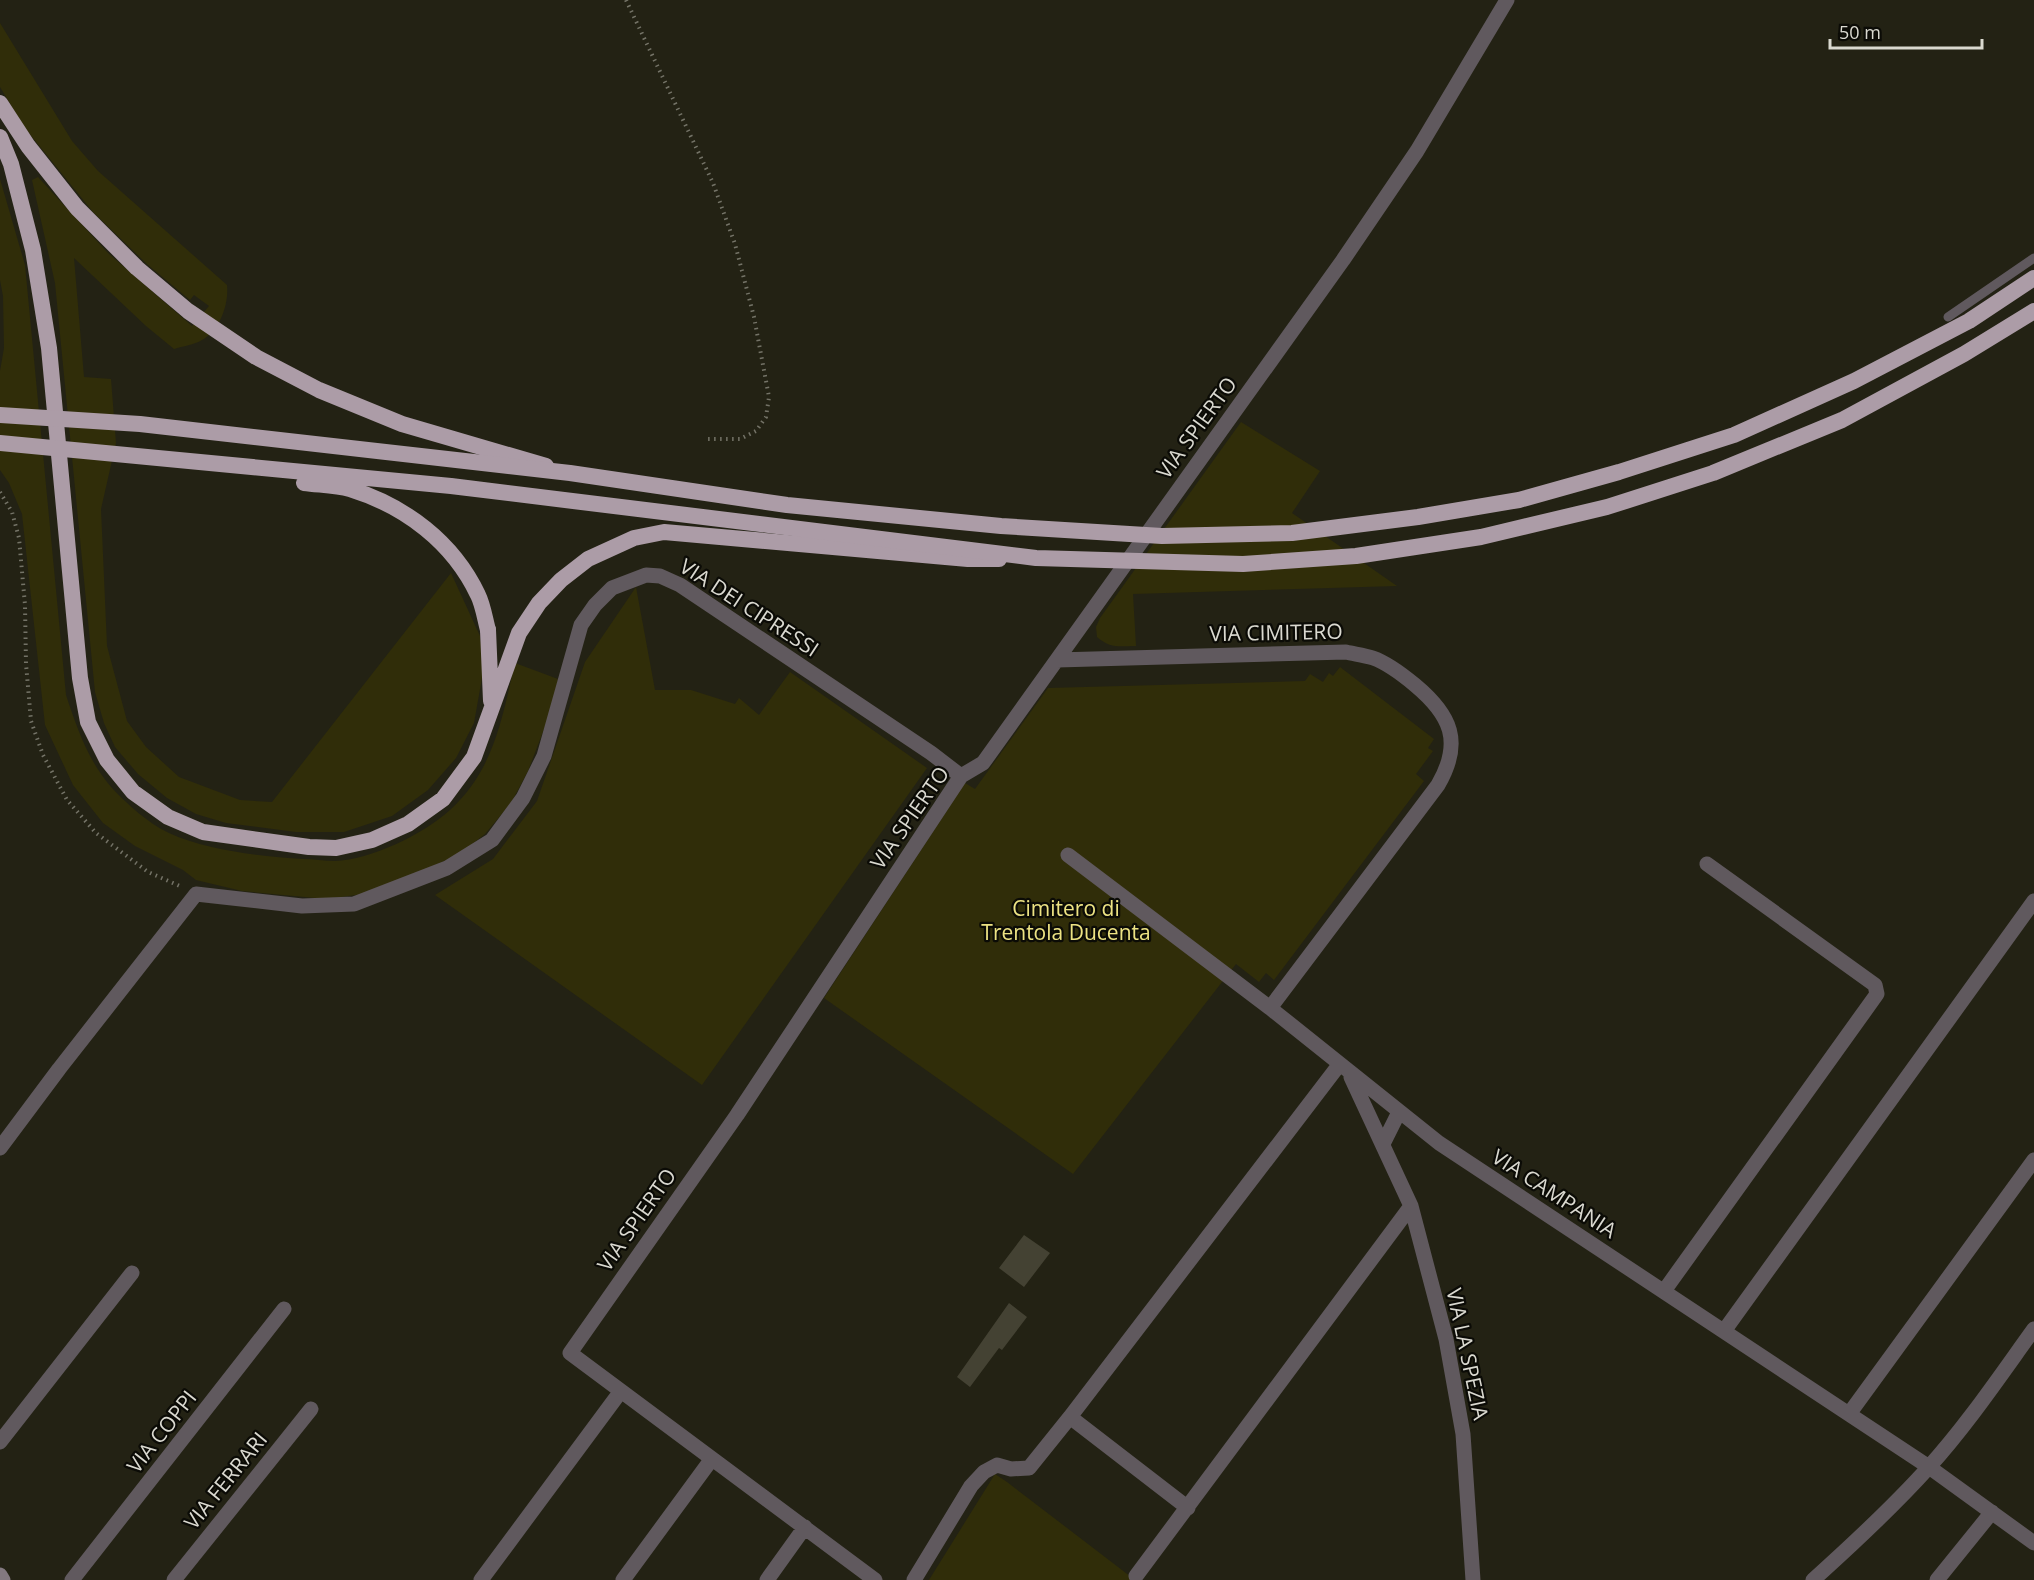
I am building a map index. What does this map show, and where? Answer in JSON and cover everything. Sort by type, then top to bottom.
[{"type":"highway","points":[[0,103],[28,146],[77,208],[137,268],[188,311],[256,357],[319,390],[402,424],[570,472]]},
{"type":"highway","points":[[0,137],[10,164],[33,250],[49,348],[80,678],[88,722],[107,760],[133,792],[168,817],[203,832],[257,841],[336,848],[372,840],[408,824],[443,799],[474,757],[513,646],[539,603],[561,580],[588,559],[634,538],[664,532],[968,559],[1036,558],[1243,564],[1356,556],[1482,537],[1607,507],[1713,473],[1842,420],[1964,354],[2034,311]]},
{"type":"highway","points":[[0,415],[140,424],[570,472],[787,505],[1001,526],[1162,536],[1292,533],[1418,518],[1519,500],[1619,472],[1734,435],[1854,381],[1969,321],[2034,278]]},
{"type":"highway","points":[[0,443],[35,450],[349,488],[390,505],[425,526],[453,554],[478,595],[488,630],[492,711]]},
{"type":"highway","points":[[0,443],[451,486],[1036,558]]},
{"type":"main road","points":[[0,1575],[3,1580]]},
{"type":"street","name":"VIA SPIERTO","points":[[875,1580],[570,1353],[737,1115],[961,777],[983,763],[1343,260],[1417,150],[1507,0]]},
{"type":"street","name":"VIA DEI CIPRESSI","points":[[196,894],[302,906],[354,904],[447,868],[492,840],[523,798],[544,756],[581,625],[595,605],[612,588],[646,575],[660,576],[680,585],[931,753],[961,777]]},
{"type":"street","name":"VIA CIMITERO","points":[[1057,660],[1346,652],[1374,658],[1406,677],[1434,701],[1444,716],[1450,733],[1451,751],[1447,769],[1270,1008]]},
{"type":"street","name":"VIA CAMPANIA","points":[[1068,855],[1270,1008],[1344,1069],[1458,1156],[1929,1467],[2034,1543]]},
{"type":"street","points":[[1664,1291],[1877,994],[1875,985],[1707,864]]},
{"type":"street","points":[[0,1148],[196,894]]},
{"type":"street","points":[[1724,1331],[2034,901]]},
{"type":"street","points":[[914,1580],[971,1486],[984,1472],[997,1466],[1011,1469],[1029,1468],[1344,1069]]},
{"type":"street","name":"VIA LA SPEZIA","points":[[1344,1069],[1383,1144],[1411,1206],[1446,1339],[1463,1434],[1473,1580]]},
{"type":"street","points":[[1383,1144],[1399,1112]]},
{"type":"street","points":[[1849,1414],[2034,1160]]},
{"type":"street","points":[[1136,1576],[1411,1206]]},
{"type":"street","points":[[0,1442],[132,1273]]},
{"type":"street","name":"VIA COPPI","points":[[72,1580],[284,1309]]},
{"type":"street","points":[[1813,1580],[1871,1528],[1929,1467],[1963,1426],[2034,1329]]},
{"type":"street","points":[[481,1580],[621,1391]]},
{"type":"street","name":"VIA FERRARI","points":[[174,1580],[311,1409]]},
{"type":"street","points":[[1070,1417],[1188,1508]]},
{"type":"street","points":[[623,1580],[711,1460]]},
{"type":"street","points":[[1936,1580],[1992,1512]]},
{"type":"street","points":[[767,1580],[805,1527]]},
{"type":"lane","points":[[1948,317],[2034,258]]},
{"type":"path","points":[[626,0],[713,183],[735,244],[754,317],[769,397],[766,417],[756,430],[740,439],[708,439]]},
{"type":"path","points":[[0,492],[12,512],[19,538],[31,721],[43,755],[68,800],[96,832],[148,872],[196,894]]},
{"type":"green space","points":[[0,23],[72,141],[98,171],[227,285],[225,308],[214,330],[199,342],[174,349],[146,326],[74,258],[84,377],[111,379],[116,443],[101,509],[107,646],[127,721],[146,747],[179,777],[240,800],[272,802],[451,573],[480,636],[484,667],[474,723],[456,758],[428,790],[392,816],[344,832],[296,832],[226,823],[196,814],[167,798],[138,774],[115,747],[104,723],[95,692],[55,283],[32,180],[38,177],[108,253],[192,326],[209,306],[194,295],[190,300],[148,265],[93,212],[24,127],[0,87]]},
{"type":"green space","points":[[0,179],[25,265],[66,695],[84,744],[96,767],[112,788],[146,819],[161,829],[184,839],[252,854],[331,861],[349,860],[380,851],[426,828],[450,810],[465,794],[477,778],[494,742],[506,704],[515,663],[558,679],[552,708],[528,771],[511,803],[485,834],[458,855],[371,893],[326,899],[242,891],[196,880],[183,870],[135,846],[103,823],[73,785],[45,725],[22,514],[9,483],[0,470],[0,371],[4,348],[3,296],[0,280]]},
{"type":"green space","points":[[1241,422],[1320,471],[1292,513],[1397,586],[1133,594],[1136,646],[1115,646],[1102,641],[1097,637],[1096,627],[1100,618]]},
{"type":"green space","points":[[636,587],[655,690],[691,690],[735,704],[739,698],[759,715],[790,672],[927,768],[702,1085],[435,895],[493,859],[537,801],[585,662]]},
{"type":"green space","name":"Cimitero di Trentola Ducenta","points":[[1340,667],[1434,739],[1428,748],[1433,751],[1416,774],[1424,781],[1274,980],[1266,973],[1259,982],[1236,964],[1073,1174],[824,998],[965,783],[975,789],[1048,688],[1305,681],[1310,674],[1323,682],[1329,673],[1333,676]]},
{"type":"green space","points":[[995,1474],[1007,1482],[1135,1580],[929,1580]]},
{"type":"building","points":[[1024,1235],[1050,1253],[1024,1287],[999,1268]]},
{"type":"building","points":[[1009,1303],[1027,1317],[1002,1350],[999,1348],[970,1387],[957,1377]]}]
